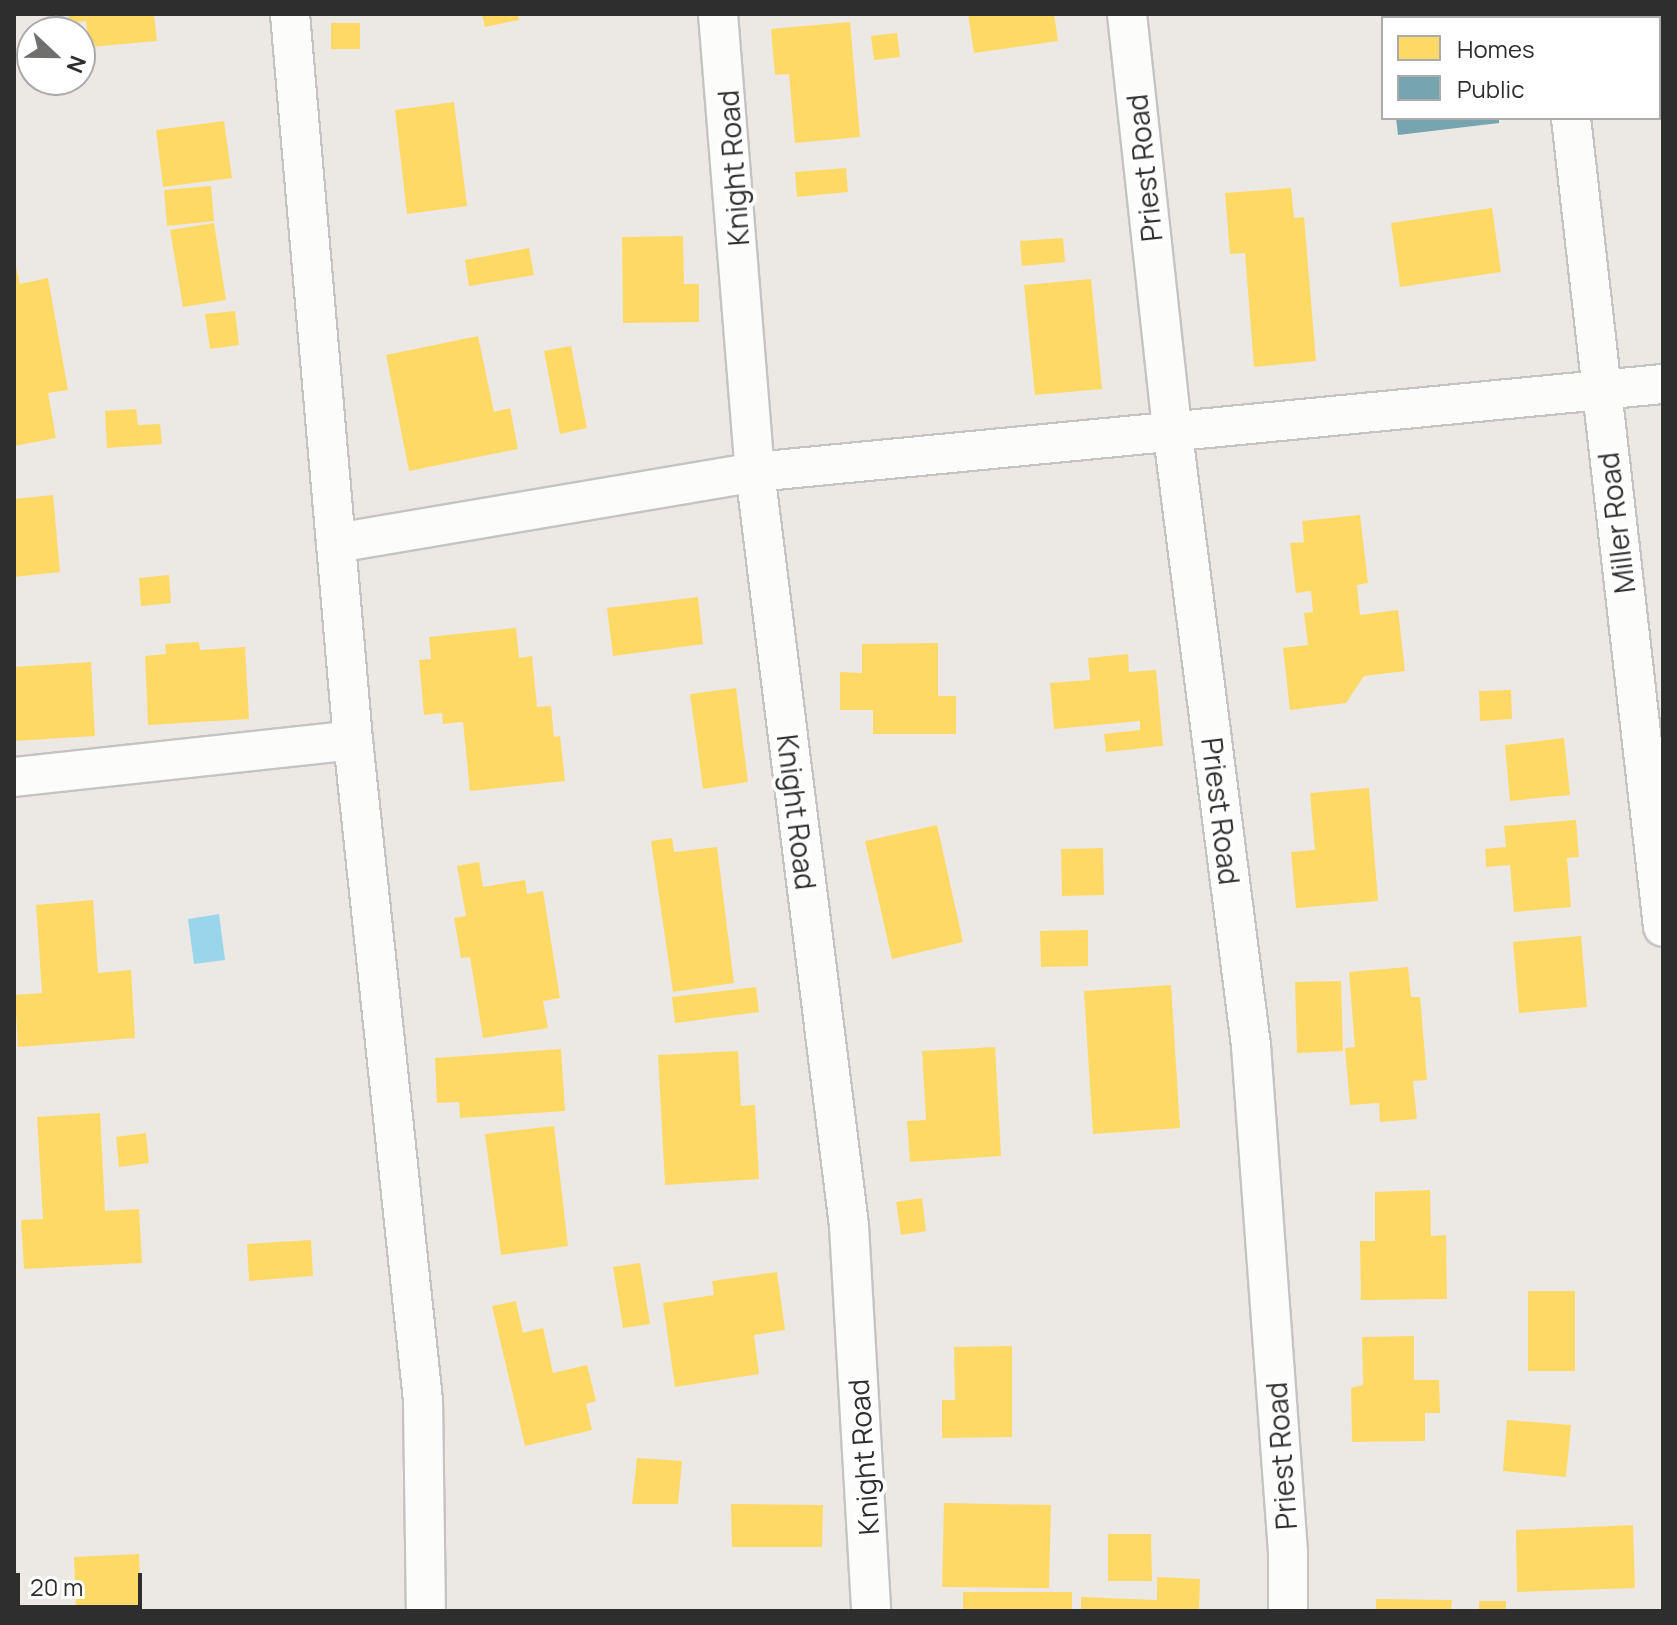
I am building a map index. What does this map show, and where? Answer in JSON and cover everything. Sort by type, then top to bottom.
[{"type":"street","points":[[290,14],[353,740],[423,1401],[426,1611]]},
{"type":"street","name":"Knight Road","points":[[718,14],[755,472],[849,1226],[871,1611]]},
{"type":"street","name":"Priest Road","points":[[1127,14],[1173,435],[1251,1046],[1287,1536],[1288,1611]]},
{"type":"street","name":"Miller Road","points":[[1571,120],[1663,927]]},
{"type":"street","points":[[336,543],[755,472],[1173,435],[1601,393],[1663,384]]},
{"type":"street","points":[[14,777],[353,740]]},
{"type":"water","points":[[219,914],[225,960],[194,964],[188,919]]},
{"type":"building: Homes","points":[[154,14],[157,41],[96,46],[96,16],[68,16]]},
{"type":"building: Homes","points":[[482,14],[518,14],[519,20],[485,27]]},
{"type":"building: Homes","points":[[968,14],[1054,14],[1058,41],[974,53]]},
{"type":"building: Homes","points":[[1617,14],[1663,14],[1663,98],[1661,16]]},
{"type":"building: Homes","points":[[850,22],[860,137],[795,143],[789,74],[775,75],[771,29]]},
{"type":"building: Homes","points":[[331,23],[360,23],[360,49],[331,49]]},
{"type":"building: Homes","points":[[897,33],[900,57],[874,60],[871,36]]},
{"type":"building: Homes","points":[[454,102],[467,206],[407,214],[395,110]]},
{"type":"building: Homes","points":[[224,121],[232,178],[163,187],[156,130]]},
{"type":"building: Homes","points":[[846,168],[848,192],[797,197],[795,172]]},
{"type":"building: Homes","points":[[211,186],[214,221],[167,226],[164,190]]},
{"type":"building: Homes","points":[[1291,188],[1294,218],[1304,217],[1316,361],[1254,367],[1245,253],[1230,254],[1225,193]]},
{"type":"building: Homes","points":[[1492,208],[1501,272],[1400,287],[1391,223]]},
{"type":"building: Homes","points":[[214,223],[226,300],[183,307],[170,230]]},
{"type":"building: Homes","points":[[683,236],[684,284],[699,284],[699,322],[623,323],[622,237]]},
{"type":"building: Homes","points":[[1063,238],[1065,262],[1022,266],[1020,241]]},
{"type":"building: Homes","points":[[529,248],[534,275],[469,286],[465,260]]},
{"type":"building: Homes","points":[[14,258],[20,284],[48,278],[68,390],[48,393],[56,438],[14,446]]},
{"type":"building: Homes","points":[[1091,279],[1102,389],[1035,395],[1024,285]]},
{"type":"building: Homes","points":[[235,311],[239,345],[210,349],[205,314]]},
{"type":"building: Homes","points":[[478,336],[494,412],[510,408],[518,449],[409,471],[386,355]]},
{"type":"building: Homes","points":[[571,346],[587,428],[560,434],[544,351]]},
{"type":"building: Homes","points":[[136,409],[138,425],[160,424],[162,444],[107,448],[105,411]]},
{"type":"building: Homes","points":[[53,495],[60,572],[14,577],[14,499]]},
{"type":"building: Homes","points":[[1360,515],[1368,583],[1357,585],[1360,615],[1398,610],[1405,671],[1364,676],[1346,703],[1290,710],[1283,648],[1308,645],[1304,613],[1313,612],[1311,591],[1296,593],[1290,543],[1304,542],[1302,521]]},
{"type":"building: Homes","points":[[169,575],[171,603],[141,606],[139,578]]},
{"type":"building: Homes","points":[[698,597],[703,644],[613,656],[607,608]]},
{"type":"building: Homes","points":[[516,628],[519,658],[532,656],[537,707],[551,706],[554,737],[560,736],[565,781],[470,791],[463,722],[443,724],[442,713],[424,715],[419,660],[431,659],[429,637]]},
{"type":"building: Homes","points":[[199,642],[200,650],[245,647],[249,719],[148,725],[145,656],[166,654],[165,644]]},
{"type":"building: Homes","points":[[938,643],[938,696],[956,696],[956,734],[873,734],[873,710],[840,710],[840,672],[862,673],[862,644]]},
{"type":"building: Homes","points":[[1128,654],[1129,672],[1156,670],[1163,746],[1106,752],[1104,734],[1140,730],[1140,721],[1054,729],[1050,683],[1090,680],[1088,658]]},
{"type":"building: Homes","points":[[91,662],[95,736],[14,741],[14,667]]},
{"type":"building: Homes","points":[[736,688],[748,782],[703,789],[690,694]]},
{"type":"building: Homes","points":[[1511,690],[1512,719],[1480,721],[1479,691]]},
{"type":"building: Homes","points":[[1564,738],[1570,795],[1510,801],[1505,745]]},
{"type":"building: Homes","points":[[1369,788],[1378,901],[1296,908],[1291,852],[1315,850],[1310,793]]},
{"type":"building: Homes","points":[[1576,820],[1579,857],[1567,858],[1571,907],[1514,912],[1510,865],[1486,867],[1485,849],[1506,847],[1504,826]]},
{"type":"building: Homes","points":[[937,825],[963,942],[892,959],[865,841]]},
{"type":"building: Homes","points":[[672,838],[674,852],[717,847],[734,983],[673,992],[651,841]]},
{"type":"building: Homes","points":[[1103,848],[1104,895],[1062,896],[1061,849]]},
{"type":"building: Homes","points":[[479,862],[483,887],[525,880],[527,894],[543,891],[560,998],[543,1001],[548,1028],[483,1038],[470,957],[461,958],[454,918],[466,916],[457,866]]},
{"type":"building: Homes","points":[[93,900],[98,973],[131,970],[135,1038],[18,1047],[15,995],[42,993],[36,905]]},
{"type":"building: Homes","points":[[1088,930],[1088,966],[1041,967],[1040,931]]},
{"type":"building: Homes","points":[[1581,936],[1587,1007],[1519,1013],[1513,942]]},
{"type":"building: Homes","points":[[1408,967],[1411,997],[1420,997],[1427,1080],[1413,1081],[1417,1119],[1380,1122],[1379,1103],[1350,1105],[1345,1048],[1355,1047],[1349,972]]},
{"type":"building: Homes","points":[[1341,981],[1343,1051],[1297,1053],[1295,982]]},
{"type":"building: Homes","points":[[1171,985],[1180,1128],[1093,1134],[1084,991]]},
{"type":"building: Homes","points":[[756,987],[759,1012],[675,1023],[672,997]]},
{"type":"building: Homes","points":[[995,1047],[1001,1156],[910,1162],[907,1121],[926,1120],[922,1051]]},
{"type":"building: Homes","points":[[561,1049],[565,1111],[460,1118],[459,1102],[437,1103],[435,1058]]},
{"type":"building: Homes","points":[[738,1051],[741,1106],[755,1105],[759,1179],[665,1185],[658,1055]]},
{"type":"building: Homes","points":[[100,1113],[105,1211],[139,1209],[142,1263],[24,1269],[21,1220],[43,1219],[37,1117]]},
{"type":"building: Homes","points":[[554,1126],[568,1246],[501,1255],[485,1134]]},
{"type":"building: Homes","points":[[146,1133],[149,1163],[119,1167],[116,1137]]},
{"type":"building: Homes","points":[[1430,1190],[1431,1236],[1446,1235],[1447,1299],[1361,1300],[1360,1241],[1375,1241],[1375,1192]]},
{"type":"building: Homes","points":[[922,1198],[926,1231],[901,1235],[896,1202]]},
{"type":"building: Homes","points":[[311,1240],[313,1276],[249,1281],[247,1244]]},
{"type":"building: Homes","points":[[640,1263],[650,1324],[623,1328],[613,1267]]},
{"type":"building: Homes","points":[[777,1272],[785,1330],[754,1335],[759,1374],[675,1387],[663,1303],[714,1295],[712,1281]]},
{"type":"building: Homes","points":[[1528,1291],[1575,1291],[1575,1371],[1528,1371]]},
{"type":"building: Homes","points":[[516,1301],[523,1333],[543,1328],[553,1373],[587,1365],[596,1401],[586,1404],[592,1430],[525,1446],[492,1306]]},
{"type":"building: Homes","points":[[1414,1336],[1414,1380],[1439,1380],[1440,1413],[1425,1413],[1425,1441],[1352,1442],[1351,1388],[1363,1385],[1362,1337]]},
{"type":"building: Homes","points":[[1012,1346],[1012,1437],[942,1438],[942,1400],[955,1400],[954,1347]]},
{"type":"building: Homes","points":[[1507,1420],[1571,1425],[1566,1477],[1503,1471]]},
{"type":"building: Homes","points":[[637,1458],[682,1461],[678,1504],[632,1504]]},
{"type":"building: Homes","points":[[944,1503],[1051,1505],[1049,1588],[942,1587]]},
{"type":"building: Homes","points":[[731,1504],[823,1505],[822,1547],[732,1547]]},
{"type":"building: Homes","points":[[1633,1525],[1635,1588],[1517,1592],[1516,1530]]},
{"type":"building: Homes","points":[[1108,1534],[1151,1534],[1152,1581],[1108,1581]]},
{"type":"building: Homes","points":[[139,1554],[141,1611],[76,1611],[74,1557]]},
{"type":"building: Homes","points":[[1157,1577],[1200,1579],[1199,1611],[1081,1611],[1081,1597],[1157,1600]]},
{"type":"building: Homes","points":[[963,1592],[1072,1592],[1072,1611],[963,1611]]},
{"type":"building: Homes","points":[[1376,1599],[1452,1600],[1451,1611],[1376,1611]]},
{"type":"building: Homes","points":[[1479,1601],[1506,1601],[1506,1611],[1479,1611]]},
{"type":"building: Public","points":[[1383,14],[1487,14],[1487,16]]},
{"type":"building: Public","points":[[1396,120],[1499,120],[1499,123],[1398,135]]}]
